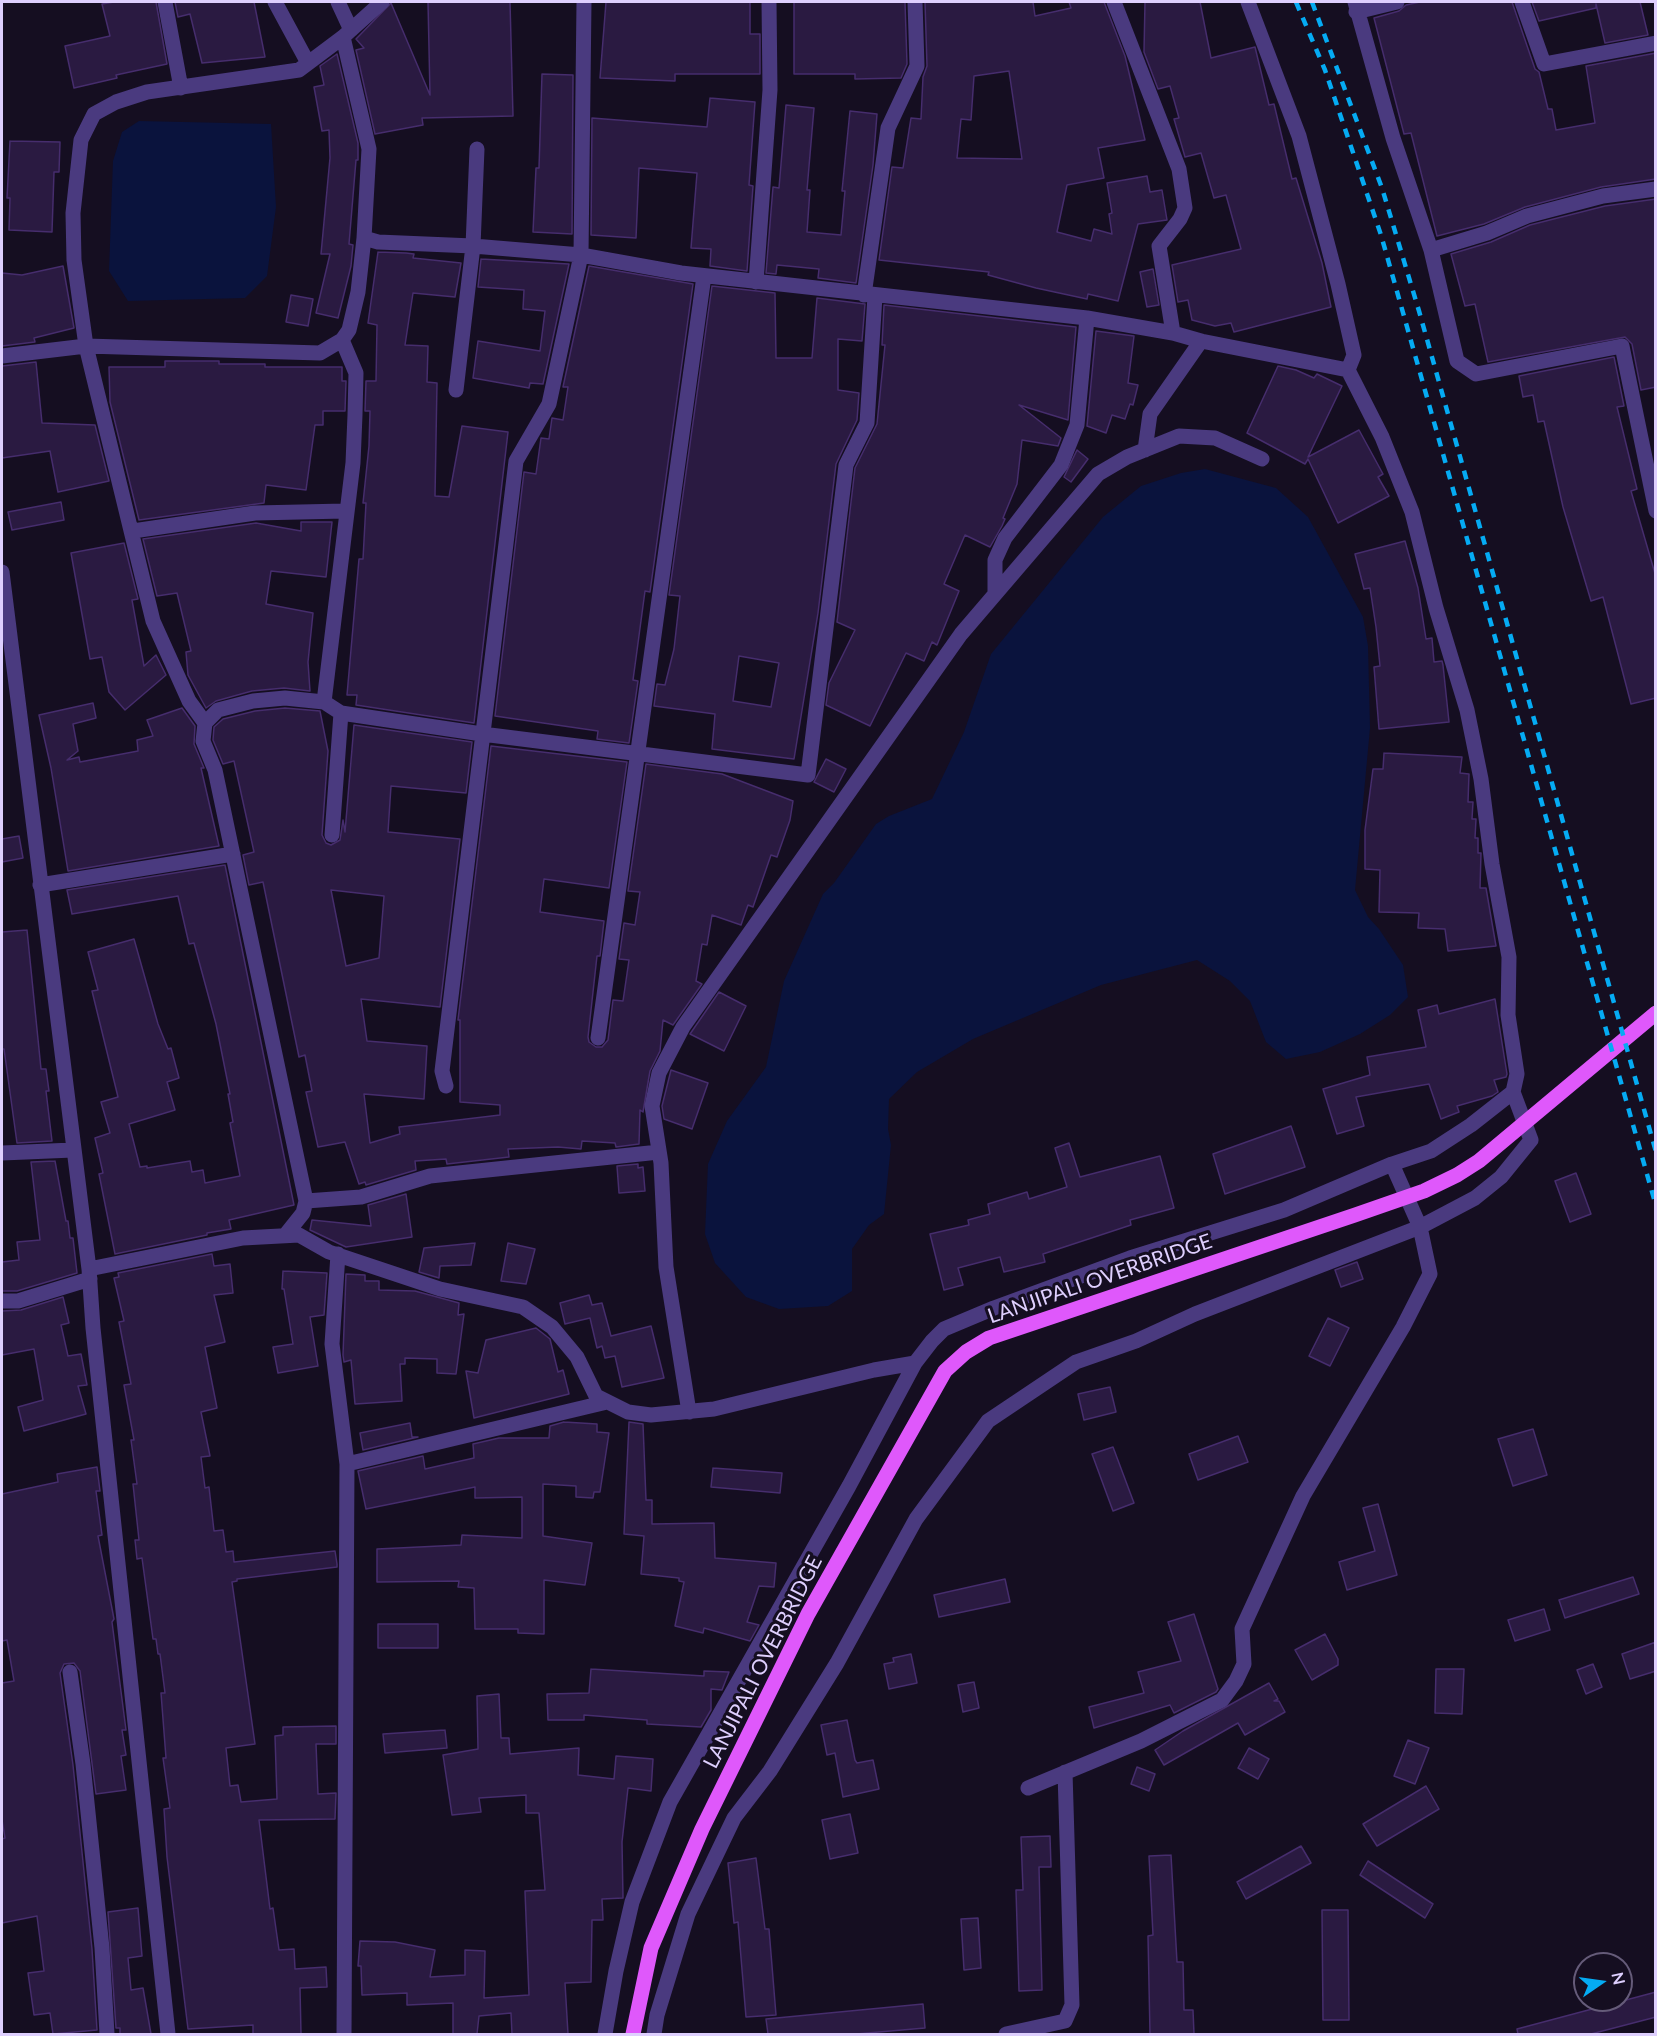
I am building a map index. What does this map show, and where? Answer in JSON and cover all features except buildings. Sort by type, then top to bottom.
[{"type":"main road","name":"LANJIPALI OVERBRIDGE","points":[[633,2034],[651,1948],[673,1892],[716,1799],[808,1614],[945,1371],[966,1352],[989,1338],[1424,1191],[1457,1175],[1479,1161],[1656,1013]]},
{"type":"street","points":[[165,2],[181,88]]},
{"type":"street","points":[[275,2],[308,63]]},
{"type":"street","points":[[2,356],[86,346],[320,352],[342,340],[349,330],[358,291],[364,238],[369,149],[347,34],[338,2]]},
{"type":"street","points":[[205,723],[189,701],[153,621],[86,346],[74,260],[73,213],[81,140],[94,114],[116,102],[147,92],[299,70],[347,34],[382,2]]},
{"type":"street","points":[[446,1086],[442,1071],[516,461],[549,404],[581,255],[584,2]]},
{"type":"street","points":[[756,282],[770,90],[769,2]]},
{"type":"street","points":[[287,1233],[303,1213],[306,1201],[215,770],[203,741],[205,723],[218,710],[253,701],[285,698],[324,702],[341,713],[482,734],[808,775],[846,465],[867,423],[869,296],[888,128],[917,66],[915,2]]},
{"type":"street","points":[[1114,2],[1179,169],[1185,208],[1180,219],[1159,246],[1173,333]]},
{"type":"street","points":[[654,2034],[657,2015],[688,1914],[734,1818],[770,1771],[837,1663],[916,1520],[988,1421],[1076,1362],[1137,1341],[1195,1314],[1419,1227],[1475,1198],[1501,1177],[1531,1140],[1513,1092],[1517,1074],[1508,1015],[1509,957],[1492,864],[1481,779],[1467,710],[1436,608],[1412,512],[1382,437],[1348,370],[1354,355],[1299,136],[1248,2]]},
{"type":"street","points":[[1397,2],[1355,7],[1393,138],[1431,250],[1457,362],[1476,374],[1622,346],[1656,510]]},
{"type":"street","points":[[1522,2],[1544,64],[1656,43]]},
{"type":"street","points":[[456,390],[473,246],[477,149]]},
{"type":"street","points":[[1431,250],[1487,233],[1527,216],[1603,196],[1656,189]]},
{"type":"street","points":[[364,238],[378,242],[473,246],[581,255],[705,276],[869,296],[1087,318],[1173,333],[1201,342],[1348,370]]},
{"type":"street","points":[[598,1038],[705,276]]},
{"type":"street","points":[[995,594],[994,560],[1005,538],[1060,465],[1077,425],[1087,318]]},
{"type":"street","points":[[324,702],[345,511],[353,463],[356,373],[342,340]]},
{"type":"street","points":[[1145,450],[1150,414],[1201,342]]},
{"type":"street","points":[[689,1412],[666,1267],[659,1152],[652,1106],[659,1072],[683,1027],[961,634],[1098,474],[1179,436],[1215,438],[1262,459]]},
{"type":"street","points":[[132,531],[255,513],[345,511]]},
{"type":"street","points":[[2,572],[89,1274],[168,2034]]},
{"type":"street","points":[[332,835],[341,713]]},
{"type":"street","points":[[40,885],[233,854]]},
{"type":"street","points":[[605,2034],[616,1971],[632,1902],[670,1802],[849,1486],[915,1363],[944,1329],[1130,1258],[1284,1210],[1431,1150],[1472,1125],[1513,1092]]},
{"type":"street","points":[[2,1153],[74,1150]]},
{"type":"street","points":[[306,1201],[361,1197],[430,1176],[659,1152]]},
{"type":"street","points":[[1028,1788],[1141,1741],[1222,1700],[1236,1681],[1244,1664],[1242,1629],[1303,1496],[1403,1327],[1430,1274],[1419,1227],[1392,1164]]},
{"type":"street","points":[[2,1301],[18,1300],[89,1274],[243,1238],[287,1233],[299,1235],[329,1252],[440,1289],[523,1307],[552,1327],[577,1357],[597,1396],[628,1412],[651,1415],[714,1409],[874,1370],[915,1363]]},
{"type":"street","points":[[338,1254],[332,1344],[348,1464],[344,2034]]},
{"type":"street","points":[[348,1464],[607,1402]]},
{"type":"street","points":[[70,1672],[83,1764],[102,1948],[107,2034]]},
{"type":"street","points":[[1006,2034],[1065,2021],[1072,2005],[1065,1772]]},
{"type":"shaded area","points":[[139,121],[271,124],[276,207],[267,276],[245,298],[128,301],[109,271],[113,161],[122,132]]},
{"type":"shaded area","points":[[1205,469],[1276,488],[1308,517],[1363,617],[1368,646],[1370,728],[1355,890],[1368,917],[1379,929],[1403,965],[1408,997],[1390,1015],[1360,1034],[1320,1052],[1286,1059],[1266,1042],[1250,1001],[1230,981],[1197,960],[1101,985],[973,1039],[917,1072],[889,1099],[888,1129],[891,1145],[884,1214],[869,1225],[852,1249],[852,1291],[828,1306],[779,1309],[746,1297],[715,1263],[705,1234],[708,1164],[727,1121],[766,1067],[784,981],[823,894],[834,883],[876,824],[889,816],[932,799],[964,732],[991,654],[1103,517],[1141,486],[1181,473]]},
{"type":"railway","points":[[1296,2],[1325,70],[1381,235],[1656,1206]]},
{"type":"railway","points":[[1312,2],[1382,188],[1419,311],[1656,1152]]}]
